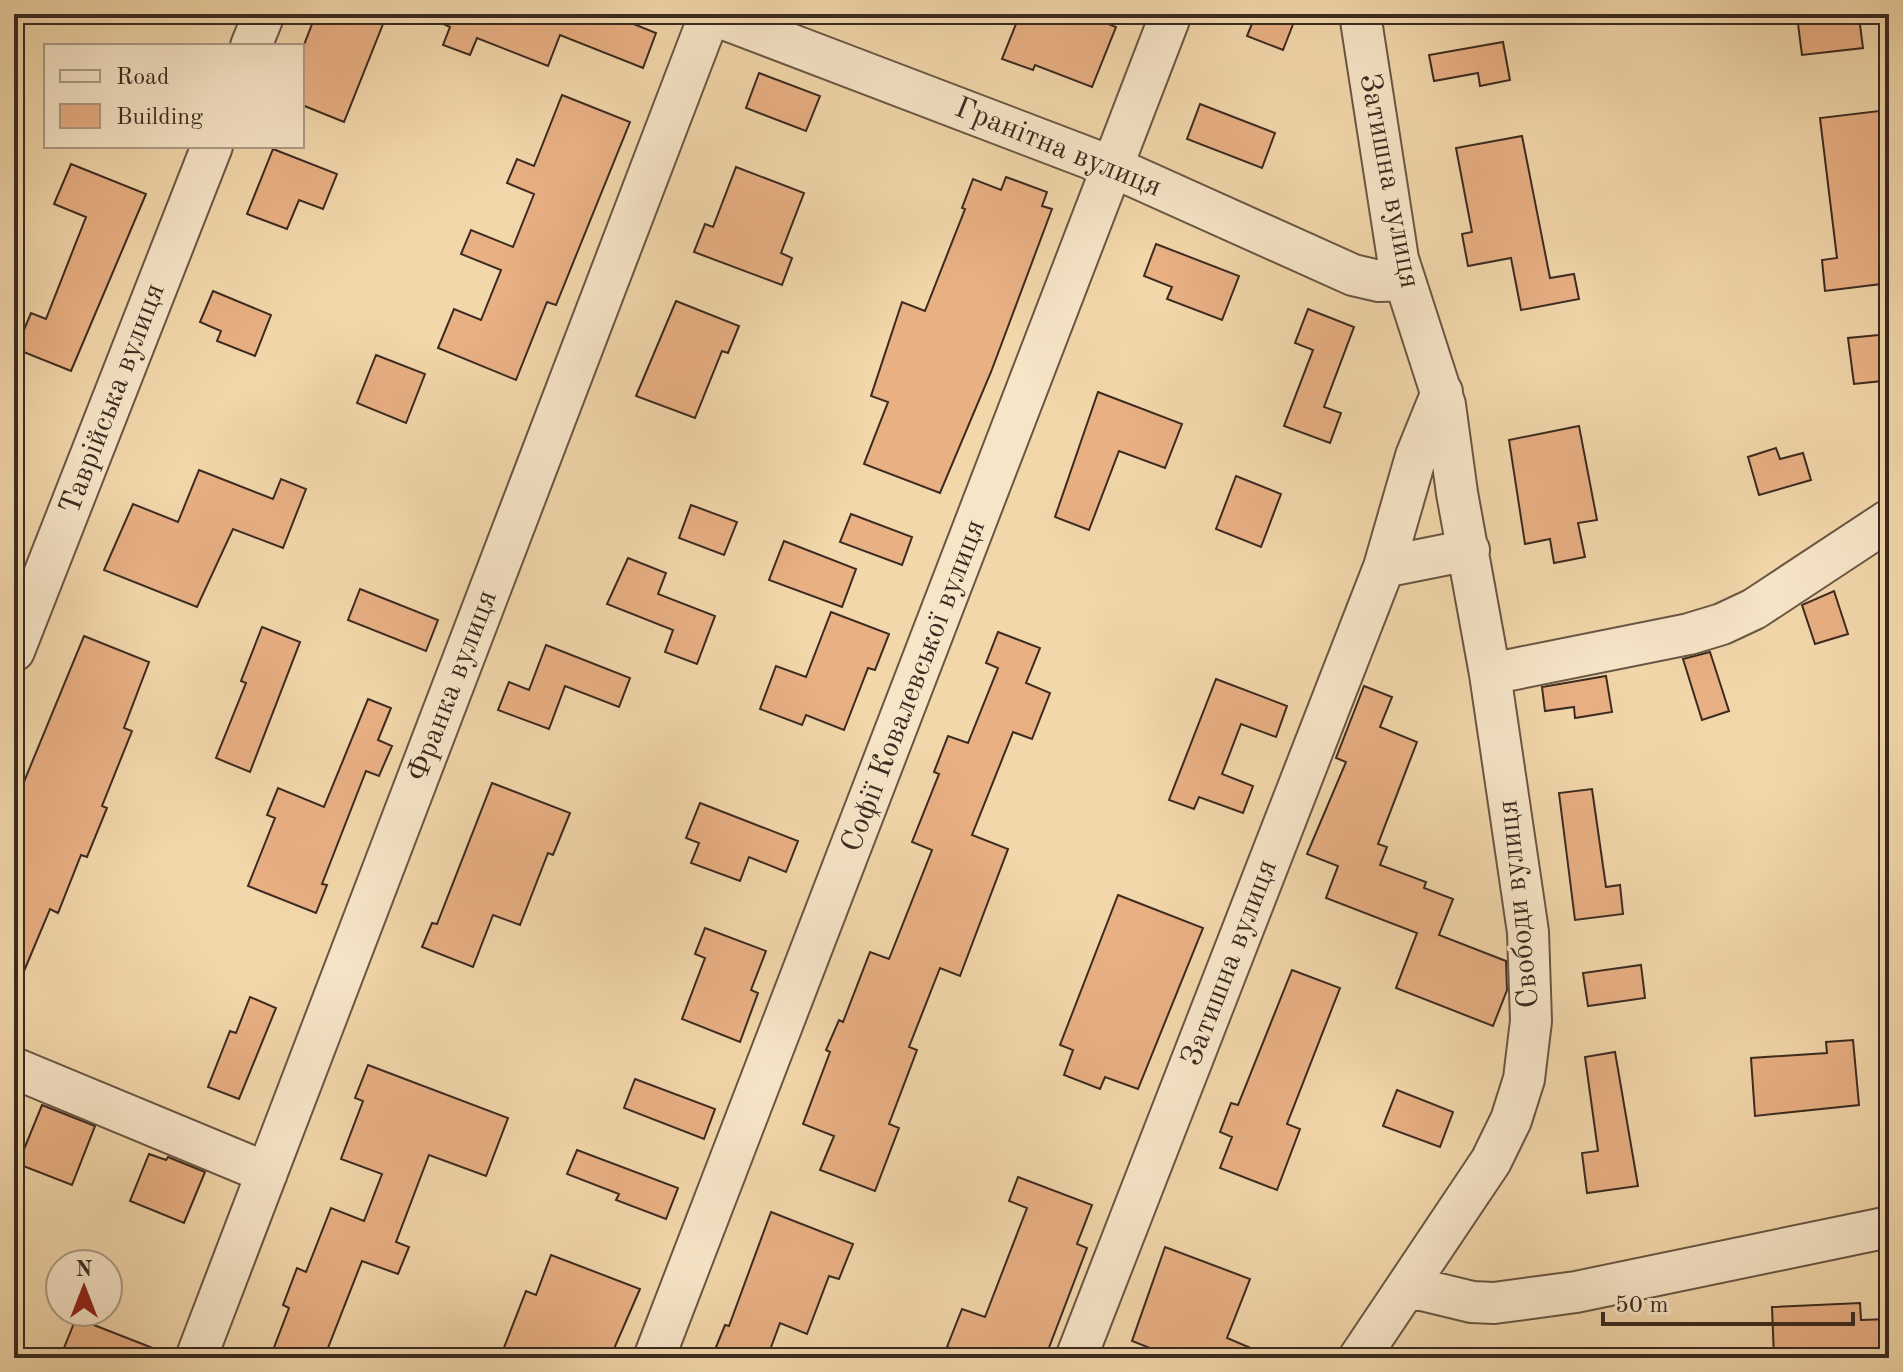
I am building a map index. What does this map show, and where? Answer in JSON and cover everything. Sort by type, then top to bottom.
[{"type":"street","points":[[252,44],[264,14]]},
{"type":"street","name":"Гранітна вулиця","points":[[710,14],[1115,168],[1353,275],[1379,281],[1404,280]]},
{"type":"street","name":"Франка вулиця","points":[[196,1358],[710,14]]},
{"type":"street","name":"Софії Ковалевської вулиця","points":[[654,1358],[1115,168],[1171,14]]},
{"type":"street","name":"Затишна вулиця","points":[[1360,14],[1404,280],[1442,392],[1469,550]]},
{"type":"street","name":"Таврійська вулиця","points":[[14,651],[211,148]]},
{"type":"street","name":"Затишна вулиця","points":[[1076,1358],[1384,567],[1416,456],[1442,392]]},
{"type":"street","points":[[1490,674],[1689,634],[1722,624],[1754,609],[1889,520]]},
{"type":"street","points":[[1384,567],[1469,550]]},
{"type":"street","name":"Свободи вулиця","points":[[1359,1358],[1410,1287],[1491,1161],[1511,1120],[1524,1079],[1531,1021],[1528,932],[1469,550]]},
{"type":"street","points":[[14,1068],[267,1173]]},
{"type":"street","points":[[1410,1287],[1472,1302],[1522,1299],[1576,1292],[1889,1227]]},
{"type":"building","points":[[316,14],[387,14],[344,122],[304,106],[304,45]]},
{"type":"building","points":[[422,14],[609,14],[656,33],[643,68],[560,35],[548,66],[477,38],[470,55],[443,45],[450,27]]},
{"type":"building","points":[[1020,14],[1083,14],[1116,27],[1092,87],[1035,65],[1033,70],[1002,59]]},
{"type":"building","points":[[1256,14],[1297,14],[1283,50],[1247,36]]},
{"type":"building","points":[[1859,17],[1863,48],[1802,55],[1798,24]]},
{"type":"building","points":[[1503,42],[1510,80],[1480,86],[1478,73],[1434,81],[1429,55]]},
{"type":"building","points":[[759,73],[820,96],[806,131],[746,108]]},
{"type":"building","points":[[562,95],[630,122],[556,305],[547,302],[516,380],[438,348],[454,309],[481,320],[501,270],[461,254],[471,230],[513,247],[534,194],[507,183],[517,159],[534,166]]},
{"type":"building","points":[[1200,104],[1275,133],[1262,168],[1187,139]]},
{"type":"building","points":[[1879,111],[1889,191],[1889,283],[1825,291],[1822,260],[1837,258],[1820,118]]},
{"type":"building","points":[[1522,136],[1550,278],[1574,274],[1579,299],[1521,310],[1511,258],[1468,266],[1462,234],[1472,232],[1456,148]]},
{"type":"building","points":[[273,149],[337,174],[323,209],[299,200],[287,229],[247,214]]},
{"type":"building","points":[[71,164],[146,194],[71,371],[16,349],[31,313],[46,319],[86,217],[54,204]]},
{"type":"building","points":[[736,167],[804,193],[781,253],[792,258],[782,285],[694,252],[705,224],[713,227]]},
{"type":"building","points":[[1006,177],[1047,192],[1042,206],[1052,209],[991,372],[940,493],[864,464],[888,402],[871,396],[902,302],[925,311],[965,209],[962,208],[973,179],[1001,190]]},
{"type":"building","points":[[1156,244],[1239,276],[1222,320],[1167,299],[1172,287],[1144,276]]},
{"type":"building","points":[[213,291],[271,315],[255,356],[217,341],[221,331],[200,322]]},
{"type":"building","points":[[676,301],[739,326],[728,353],[722,351],[695,418],[636,396]]},
{"type":"building","points":[[1308,309],[1354,327],[1324,407],[1341,413],[1330,443],[1284,426],[1313,350],[1295,343]]},
{"type":"building","points":[[1889,334],[1889,362],[1880,363],[1882,381],[1854,384],[1848,338]]},
{"type":"building","points":[[376,355],[425,374],[406,423],[357,403]]},
{"type":"building","points":[[1098,392],[1182,424],[1165,468],[1119,451],[1089,530],[1055,517]]},
{"type":"building","points":[[1579,426],[1597,520],[1578,523],[1585,557],[1554,563],[1550,539],[1525,544],[1509,440]]},
{"type":"building","points":[[1776,448],[1780,459],[1803,453],[1811,480],[1759,495],[1748,457]]},
{"type":"building","points":[[199,470],[273,499],[281,479],[306,489],[283,548],[233,529],[197,607],[104,570],[133,504],[178,522]]},
{"type":"building","points":[[1236,476],[1281,494],[1261,547],[1216,529]]},
{"type":"building","points":[[691,505],[737,522],[724,555],[679,538]]},
{"type":"building","points":[[851,514],[912,537],[902,565],[840,542]]},
{"type":"building","points":[[784,541],[856,569],[842,607],[769,580]]},
{"type":"building","points":[[628,558],[666,573],[658,594],[715,616],[697,664],[665,652],[673,630],[607,604]]},
{"type":"building","points":[[360,589],[438,620],[426,651],[348,620]]},
{"type":"building","points":[[1834,591],[1848,634],[1815,644],[1802,605]]},
{"type":"building","points":[[831,612],[889,634],[875,670],[868,668],[844,730],[806,715],[802,725],[760,709],[776,666],[806,677]]},
{"type":"building","points":[[262,627],[300,642],[250,772],[216,758],[246,683],[241,681]]},
{"type":"building","points":[[998,632],[1040,648],[1026,683],[1050,693],[1032,739],[1013,732],[972,835],[1008,849],[960,976],[940,968],[909,1047],[917,1050],[889,1124],[899,1128],[875,1191],[820,1170],[834,1136],[803,1124],[830,1052],[826,1050],[839,1020],[843,1022],[870,952],[889,959],[932,850],[912,842],[939,774],[934,772],[948,736],[968,743],[998,668],[986,663]]},
{"type":"building","points":[[84,636],[149,662],[124,728],[132,731],[102,806],[107,808],[87,857],[81,855],[58,913],[50,909],[14,995],[14,806]]},
{"type":"building","points":[[546,645],[630,678],[619,707],[565,686],[549,729],[498,710],[509,682],[529,690]]},
{"type":"building","points":[[1710,652],[1729,711],[1702,720],[1683,659]]},
{"type":"building","points":[[1606,676],[1612,712],[1575,718],[1574,707],[1545,711],[1542,687]]},
{"type":"building","points":[[1216,679],[1287,706],[1276,737],[1241,724],[1222,774],[1253,786],[1243,813],[1199,797],[1194,809],[1169,800]]},
{"type":"building","points":[[1364,686],[1392,697],[1380,727],[1417,742],[1378,844],[1387,847],[1380,865],[1426,882],[1424,888],[1453,899],[1439,935],[1506,961],[1507,990],[1493,1026],[1396,988],[1417,933],[1326,898],[1338,866],[1307,854],[1346,762],[1336,758]]},
{"type":"building","points":[[368,699],[391,708],[378,740],[392,746],[379,776],[366,771],[322,884],[327,885],[316,913],[248,886],[275,818],[267,815],[278,788],[324,807]]},
{"type":"building","points":[[492,783],[570,813],[553,855],[548,853],[520,925],[493,915],[473,967],[422,947],[432,923],[437,924]]},
{"type":"building","points":[[1592,789],[1606,887],[1620,885],[1623,914],[1575,920],[1559,793]]},
{"type":"building","points":[[700,803],[798,841],[786,872],[749,857],[740,881],[691,863],[699,843],[686,838]]},
{"type":"building","points":[[1118,895],[1203,928],[1138,1089],[1105,1077],[1100,1089],[1064,1075],[1073,1050],[1060,1045]]},
{"type":"building","points":[[705,928],[766,951],[751,990],[758,993],[740,1042],[682,1019],[705,958],[695,954]]},
{"type":"building","points":[[1641,965],[1645,998],[1588,1006],[1583,973]]},
{"type":"building","points":[[1292,970],[1340,988],[1287,1124],[1300,1129],[1277,1190],[1220,1168],[1232,1137],[1220,1132],[1231,1103],[1238,1105]]},
{"type":"building","points":[[250,997],[276,1008],[239,1099],[208,1087],[230,1031],[236,1033]]},
{"type":"building","points":[[1853,1040],[1859,1105],[1755,1116],[1751,1058],[1827,1053],[1826,1042]]},
{"type":"building","points":[[1615,1052],[1638,1186],[1587,1193],[1582,1153],[1598,1151],[1585,1057]]},
{"type":"building","points":[[368,1065],[508,1118],[486,1176],[429,1155],[396,1242],[409,1247],[398,1274],[362,1261],[324,1358],[270,1358],[289,1308],[283,1305],[297,1268],[306,1272],[331,1208],[364,1221],[382,1174],[341,1159],[363,1101],[355,1098]]},
{"type":"building","points":[[635,1079],[715,1109],[704,1139],[624,1108]]},
{"type":"building","points":[[1397,1090],[1453,1112],[1440,1147],[1383,1126]]},
{"type":"building","points":[[42,1105],[95,1126],[72,1185],[18,1164]]},
{"type":"building","points":[[577,1150],[678,1188],[666,1219],[616,1200],[619,1194],[567,1174]]},
{"type":"building","points":[[149,1154],[166,1160],[168,1157],[205,1172],[184,1223],[130,1201]]},
{"type":"building","points":[[1018,1177],[1092,1205],[1077,1244],[1087,1248],[1045,1358],[976,1358],[947,1347],[962,1309],[985,1317],[1027,1208],[1009,1201]]},
{"type":"building","points":[[771,1212],[853,1244],[839,1279],[829,1276],[807,1334],[780,1323],[767,1358],[729,1358],[714,1352],[725,1325],[729,1326]]},
{"type":"building","points":[[1165,1247],[1250,1279],[1227,1338],[1274,1358],[1175,1358],[1132,1341]]},
{"type":"building","points":[[551,1255],[640,1289],[610,1358],[500,1358],[526,1291],[536,1295]]},
{"type":"building","points":[[1860,1303],[1861,1320],[1889,1319],[1889,1355],[1774,1358],[1772,1307]]},
{"type":"building","points":[[72,1328],[102,1328],[173,1356],[173,1358],[60,1358]]}]
